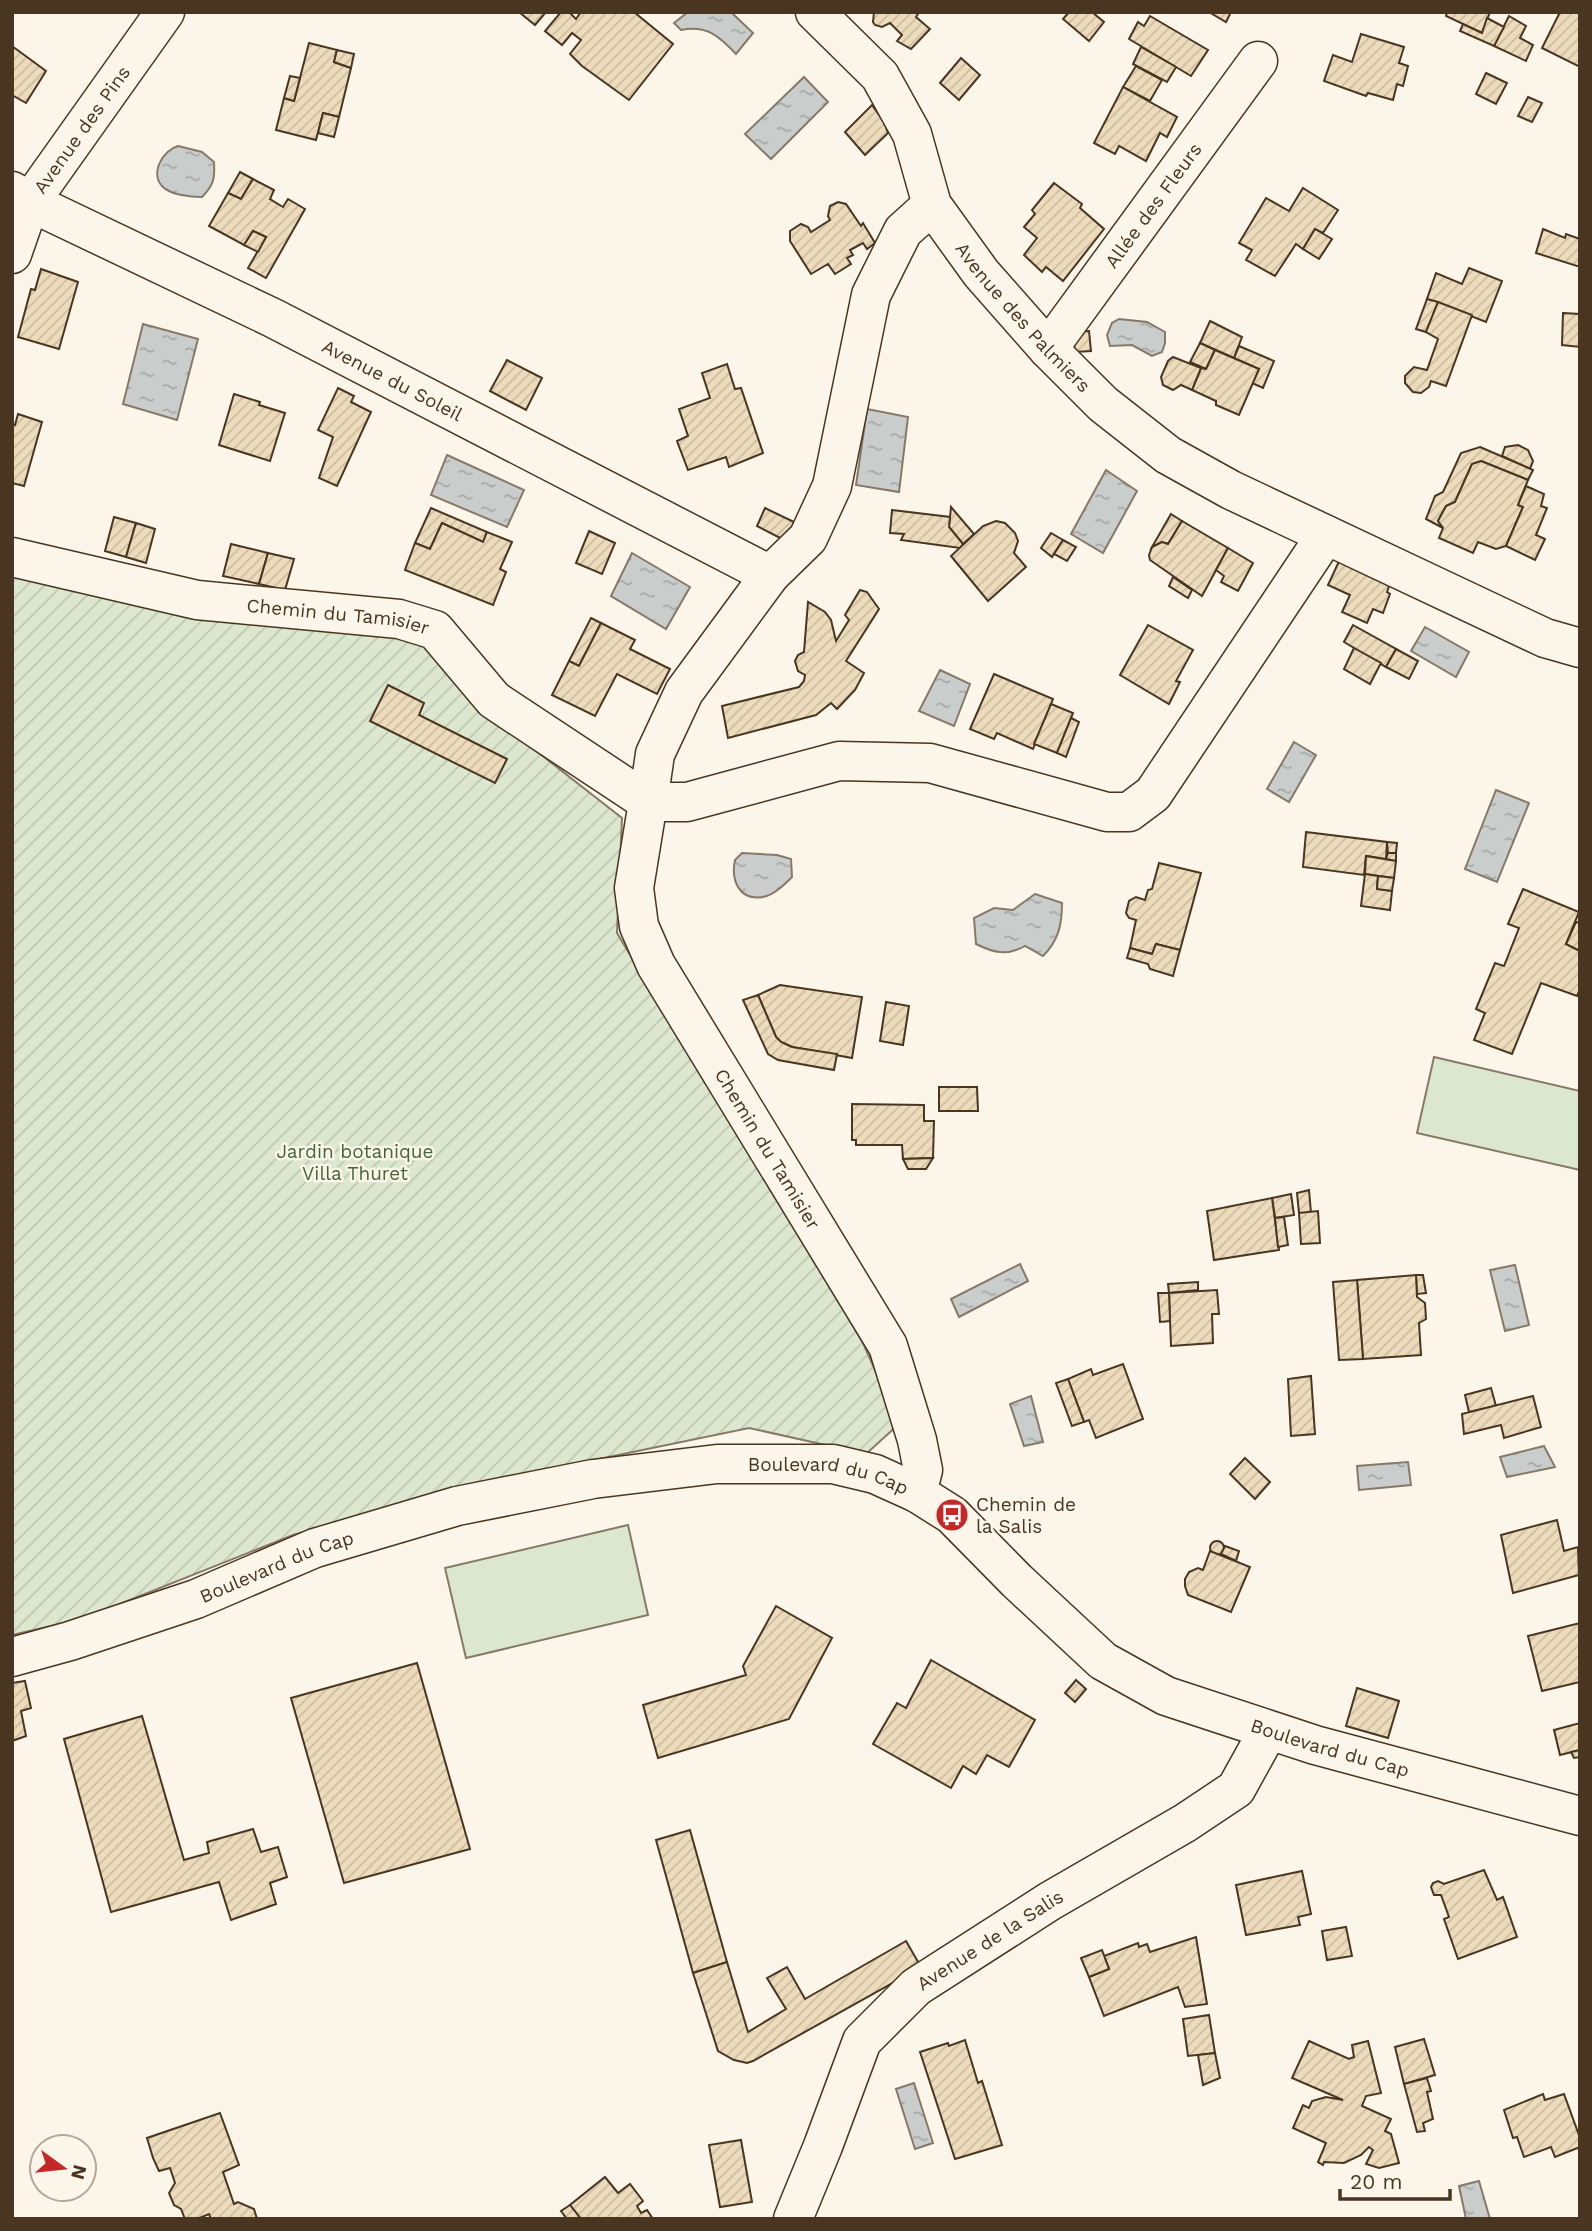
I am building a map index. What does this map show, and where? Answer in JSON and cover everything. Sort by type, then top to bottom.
[{"type":"street","name":"Avenue des Pins","points":[[12,254],[21,196],[165,12]]},
{"type":"street","name":"Avenue des Palmiers","points":[[815,12],[880,76],[912,134],[932,205],[981,273],[1048,349],[1103,404],[1168,456],[1231,490],[1545,638],[1580,648]]},
{"type":"street","name":"Allée des Fleurs","points":[[1048,349],[1258,61]]},
{"type":"street","name":"Avenue du Soleil","points":[[21,196],[273,318],[770,575]]},
{"type":"street","name":"Chemin du Tamisier","points":[[917,1493],[923,1471],[917,1440],[888,1346],[656,965],[639,926],[634,888],[655,754],[684,692],[770,575],[808,538],[832,486],[871,295],[903,231],[932,205]]},
{"type":"street","points":[[648,802],[687,802],[839,761],[878,761],[930,763],[1107,812],[1129,812],[1153,794],[1326,535]]},
{"type":"street","name":"Chemin du Tamisier","points":[[12,557],[197,600],[399,619],[435,630],[494,700],[648,802]]},
{"type":"street","name":"Boulevard du Cap","points":[[12,1657],[70,1641],[196,1599],[316,1548],[457,1506],[593,1479],[718,1464],[833,1464],[875,1474],[917,1493],[952,1515],[1017,1581],[1103,1661],[1166,1696],[1266,1730],[1580,1816]]},
{"type":"street","name":"Avenue de la Salis","points":[[793,2219],[862,2041],[916,1987],[1050,1901],[1185,1823],[1236,1789],[1266,1730]]},
{"type":"green space","name":"Jardin botanique Villa Thuret","points":[[12,569],[427,638],[480,707],[622,818],[617,933],[863,1343],[899,1424],[866,1454],[749,1428],[453,1489],[293,1535],[82,1619],[12,1635]]},
{"type":"green space","points":[[1434,1057],[1580,1091],[1580,1170],[1417,1133]]},
{"type":"green space","points":[[628,1525],[648,1615],[466,1658],[445,1568]]},
{"type":"water","points":[[688,12],[731,12],[753,33],[736,54],[712,33],[698,29],[681,30],[674,23]]},
{"type":"water","points":[[804,77],[828,102],[771,159],[745,134]]},
{"type":"water","points":[[178,146],[202,152],[214,162],[213,181],[202,197],[171,192],[159,182],[158,169],[163,157]]},
{"type":"water","points":[[1119,319],[1147,322],[1165,332],[1162,352],[1152,356],[1132,345],[1110,346],[1107,335],[1112,323]]},
{"type":"water","points":[[143,324],[198,339],[177,420],[123,404]]},
{"type":"water","points":[[867,409],[908,417],[899,492],[856,485]]},
{"type":"water","points":[[447,455],[524,490],[507,527],[431,495]]},
{"type":"water","points":[[1106,470],[1137,491],[1103,553],[1071,534]]},
{"type":"water","points":[[632,553],[690,587],[666,629],[611,596]]},
{"type":"water","points":[[1425,627],[1469,652],[1456,677],[1411,651]]},
{"type":"water","points":[[940,670],[970,684],[954,726],[919,711]]},
{"type":"water","points":[[1294,742],[1316,755],[1289,802],[1267,789]]},
{"type":"water","points":[[1496,790],[1529,803],[1497,882],[1465,869]]},
{"type":"water","points":[[742,853],[777,855],[791,859],[792,877],[767,896],[748,896],[738,887],[734,874],[735,860]]},
{"type":"water","points":[[1035,894],[1062,903],[1058,931],[1053,944],[1043,956],[1025,946],[1000,952],[976,944],[974,918],[994,908],[1013,910]]},
{"type":"water","points":[[1020,1264],[1028,1281],[959,1317],[951,1299]]},
{"type":"water","points":[[1515,1265],[1529,1325],[1505,1331],[1490,1270]]},
{"type":"water","points":[[1031,1396],[1043,1442],[1024,1446],[1010,1404]]},
{"type":"water","points":[[1544,1446],[1555,1467],[1507,1477],[1500,1457]]},
{"type":"water","points":[[1408,1462],[1411,1485],[1359,1490],[1357,1466]]},
{"type":"water","points":[[914,2083],[933,2143],[915,2149],[896,2089]]},
{"type":"water","points":[[1479,2181],[1490,2219],[1466,2219],[1459,2186]]},
{"type":"building","points":[[519,12],[546,12],[535,25]]},
{"type":"building","points":[[561,12],[569,12],[576,19],[581,12],[634,12],[673,44],[629,100],[570,54],[581,40],[572,33],[562,45],[545,31]]},
{"type":"building","points":[[874,12],[919,12],[916,17],[930,29],[911,49],[897,41],[902,35],[890,23],[882,27],[875,25]]},
{"type":"building","points":[[1069,12],[1092,12],[1104,22],[1089,41],[1063,19]]},
{"type":"building","points":[[1209,12],[1231,12],[1226,22]]},
{"type":"building","points":[[1447,12],[1490,12],[1482,33],[1446,16]]},
{"type":"building","points":[[1560,12],[1580,12],[1580,67],[1542,48]]},
{"type":"building","points":[[1150,16],[1208,50],[1191,76],[1129,39],[1138,22],[1144,26]]},
{"type":"building","points":[[1509,16],[1526,26],[1520,38],[1533,45],[1526,61],[1494,46]]},
{"type":"building","points":[[1487,18],[1504,27],[1494,46],[1460,31],[1463,24],[1482,33]]},
{"type":"building","points":[[1361,34],[1404,47],[1399,63],[1408,66],[1403,86],[1397,84],[1393,100],[1368,93],[1366,96],[1324,81],[1333,55],[1352,62]]},
{"type":"building","points":[[309,43],[337,50],[334,62],[351,68],[339,117],[323,113],[316,140],[276,130],[284,98],[294,101]]},
{"type":"building","points":[[12,46],[46,71],[26,103],[12,95]]},
{"type":"building","points":[[1141,47],[1176,67],[1167,82],[1133,64]]},
{"type":"building","points":[[337,50],[354,54],[351,68],[334,62]]},
{"type":"building","points":[[961,58],[980,75],[959,100],[940,83]]},
{"type":"building","points":[[1136,66],[1162,80],[1150,101],[1123,87]]},
{"type":"building","points":[[1486,73],[1507,83],[1496,104],[1476,94]]},
{"type":"building","points":[[290,76],[300,78],[294,101],[284,98]]},
{"type":"building","points":[[1123,87],[1177,117],[1167,137],[1160,133],[1146,161],[1119,146],[1115,154],[1094,143]]},
{"type":"building","points":[[1528,97],[1542,103],[1532,122],[1518,116]]},
{"type":"building","points":[[872,105],[888,133],[865,155],[845,132]]},
{"type":"building","points":[[323,113],[339,117],[334,137],[318,133]]},
{"type":"building","points":[[240,172],[253,179],[241,199],[228,193]]},
{"type":"building","points":[[253,179],[274,190],[270,199],[283,207],[288,199],[305,209],[266,278],[248,268],[266,237],[253,231],[244,245],[209,226],[228,193],[241,199]]},
{"type":"building","points":[[1054,183],[1082,204],[1080,208],[1104,229],[1063,281],[1046,267],[1042,272],[1024,255],[1037,238],[1024,227],[1035,214],[1032,210]]},
{"type":"building","points":[[1303,188],[1338,210],[1323,233],[1315,229],[1303,249],[1296,244],[1275,276],[1246,260],[1252,250],[1239,243],[1266,198],[1289,211]]},
{"type":"building","points":[[838,202],[846,204],[861,226],[863,223],[875,243],[867,249],[863,243],[850,250],[853,255],[847,258],[851,264],[835,274],[828,264],[811,274],[790,241],[790,231],[801,224],[811,232],[830,220],[830,206]]},
{"type":"building","points":[[1315,229],[1332,239],[1319,259],[1303,249]]},
{"type":"building","points":[[1543,229],[1565,238],[1566,234],[1580,239],[1580,267],[1536,253]]},
{"type":"building","points":[[253,231],[266,237],[258,252],[244,245]]},
{"type":"building","points":[[1469,268],[1502,281],[1486,322],[1427,299],[1436,273],[1462,284]]},
{"type":"building","points":[[41,269],[78,282],[59,349],[18,337],[31,289],[35,290]]},
{"type":"building","points":[[1427,299],[1438,302],[1426,332],[1416,329]]},
{"type":"building","points":[[1438,302],[1472,315],[1446,386],[1431,381],[1429,387],[1421,393],[1413,392],[1405,383],[1405,376],[1414,367],[1427,370],[1438,339],[1426,332]]},
{"type":"building","points":[[1563,313],[1580,314],[1580,347],[1562,345]]},
{"type":"building","points":[[1210,321],[1242,337],[1234,358],[1200,343]]},
{"type":"building","points":[[1089,331],[1091,351],[1075,352],[1072,332]]},
{"type":"building","points":[[1200,343],[1215,350],[1206,369],[1190,362]]},
{"type":"building","points":[[1239,346],[1274,361],[1263,388],[1252,383],[1259,369],[1234,358]]},
{"type":"building","points":[[1215,350],[1259,369],[1239,415],[1192,390],[1201,368],[1206,369]]},
{"type":"building","points":[[1173,357],[1201,368],[1192,390],[1181,385],[1173,390],[1163,385],[1161,377],[1168,361]]},
{"type":"building","points":[[507,360],[542,378],[526,410],[490,391]]},
{"type":"building","points":[[727,364],[735,389],[741,388],[763,453],[729,467],[726,457],[688,470],[677,441],[688,436],[679,409],[710,398],[702,373]]},
{"type":"building","points":[[338,388],[354,396],[351,402],[371,412],[337,486],[319,478],[333,437],[318,430]]},
{"type":"building","points":[[234,394],[285,413],[270,461],[219,445]]},
{"type":"building","points":[[18,414],[42,422],[24,486],[12,483],[12,424],[15,425]]},
{"type":"building","points":[[1518,445],[1528,450],[1533,461],[1530,469],[1502,456],[1505,447]]},
{"type":"building","points":[[1480,447],[1533,470],[1528,480],[1481,461],[1472,464],[1455,502],[1446,506],[1438,521],[1443,528],[1426,519],[1435,496],[1443,492],[1461,453]]},
{"type":"building","points":[[1481,461],[1528,480],[1518,505],[1523,507],[1506,546],[1496,549],[1478,542],[1473,553],[1439,538],[1443,528],[1438,521],[1446,506],[1455,502],[1472,464]]},
{"type":"building","points":[[1526,486],[1544,494],[1541,506],[1547,508],[1536,535],[1545,539],[1535,560],[1506,546],[1523,507],[1518,505]]},
{"type":"building","points":[[951,507],[974,534],[963,544],[949,527]]},
{"type":"building","points":[[431,508],[487,532],[483,542],[442,523],[430,549],[415,543]]},
{"type":"building","points":[[765,508],[794,522],[786,541],[757,526]]},
{"type":"building","points":[[892,510],[950,517],[949,527],[963,544],[960,548],[901,540],[904,534],[890,533]]},
{"type":"building","points":[[1171,514],[1182,521],[1168,544],[1162,542],[1152,547]]},
{"type":"building","points":[[114,517],[136,523],[126,557],[105,551]]},
{"type":"building","points":[[996,521],[1005,523],[1015,533],[1018,541],[1014,553],[1026,567],[988,601],[951,556],[983,526]]},
{"type":"building","points":[[1182,521],[1228,548],[1202,596],[1150,560],[1152,547],[1162,542],[1168,544]]},
{"type":"building","points":[[136,523],[155,529],[146,563],[126,557]]},
{"type":"building","points":[[442,523],[483,542],[487,532],[512,542],[500,569],[506,572],[493,605],[405,570],[415,543],[430,549]]},
{"type":"building","points":[[589,531],[615,543],[602,574],[576,563]]},
{"type":"building","points":[[1051,533],[1063,540],[1052,557],[1041,548]]},
{"type":"building","points":[[1063,540],[1076,547],[1067,561],[1054,554]]},
{"type":"building","points":[[231,544],[268,553],[259,584],[223,576]]},
{"type":"building","points":[[1228,548],[1253,563],[1238,591],[1221,582],[1224,576],[1216,570]]},
{"type":"building","points":[[268,553],[294,559],[285,590],[259,584]]},
{"type":"building","points":[[1341,557],[1392,578],[1383,613],[1373,609],[1367,623],[1342,612],[1350,595],[1328,585]]},
{"type":"building","points":[[1173,577],[1192,590],[1188,598],[1169,586]]},
{"type":"building","points":[[860,590],[867,592],[879,609],[846,661],[864,673],[855,690],[837,709],[831,703],[816,715],[728,738],[722,706],[799,687],[804,681],[805,675],[798,671],[795,661],[798,655],[804,652],[808,602],[825,612],[831,620],[836,641],[849,620],[845,615]]},
{"type":"building","points":[[591,618],[601,623],[579,666],[569,661]]},
{"type":"building","points":[[601,623],[635,640],[630,649],[670,669],[657,694],[617,674],[595,716],[552,695],[569,661],[579,666]]},
{"type":"building","points":[[1148,625],[1193,650],[1176,681],[1180,682],[1169,704],[1120,675]]},
{"type":"building","points":[[1353,625],[1396,649],[1386,667],[1344,642]]},
{"type":"building","points":[[1354,648],[1381,663],[1370,684],[1344,669]]},
{"type":"building","points":[[1396,649],[1418,661],[1409,679],[1386,667]]},
{"type":"building","points":[[994,674],[1053,699],[1033,749],[997,733],[994,739],[970,729]]},
{"type":"building","points":[[388,685],[424,703],[419,715],[507,759],[495,783],[370,721]]},
{"type":"building","points":[[1051,704],[1073,713],[1057,753],[1034,744]]},
{"type":"building","points":[[1071,718],[1079,722],[1066,757],[1057,753]]},
{"type":"building","points":[[1306,832],[1387,842],[1386,859],[1366,856],[1364,875],[1303,867]]},
{"type":"building","points":[[1387,842],[1397,843],[1396,853],[1388,853]]},
{"type":"building","points":[[1388,853],[1396,853],[1396,861],[1386,859]]},
{"type":"building","points":[[1366,856],[1396,861],[1394,878],[1365,874]]},
{"type":"building","points":[[1159,863],[1201,873],[1180,950],[1156,944],[1152,954],[1130,948],[1136,920],[1129,918],[1126,913],[1129,901],[1136,897],[1145,900],[1148,890],[1152,889]]},
{"type":"building","points":[[1365,874],[1378,876],[1377,889],[1392,891],[1390,910],[1361,906]]},
{"type":"building","points":[[1378,876],[1394,878],[1392,891],[1377,889]]},
{"type":"building","points":[[1523,889],[1579,912],[1566,944],[1580,951],[1580,989],[1577,996],[1541,983],[1512,1054],[1474,1040],[1485,1013],[1476,1009],[1495,963],[1504,966],[1519,928],[1508,924]]},
{"type":"building","points":[[1576,922],[1580,923],[1580,951],[1566,944]]},
{"type":"building","points":[[1156,944],[1180,950],[1173,976],[1127,958],[1130,948],[1152,954]]},
{"type":"building","points":[[780,985],[862,997],[852,1058],[792,1047],[776,1037],[758,995]]},
{"type":"building","points":[[758,995],[776,1037],[781,1042],[792,1047],[837,1054],[834,1070],[778,1060],[768,1054],[743,1000]]},
{"type":"building","points":[[886,1002],[909,1006],[903,1045],[880,1041]]},
{"type":"building","points":[[939,1087],[977,1087],[978,1111],[939,1111]]},
{"type":"building","points":[[852,1104],[924,1105],[924,1121],[934,1121],[933,1158],[903,1159],[902,1145],[856,1145],[856,1140],[852,1140]]},
{"type":"building","points":[[933,1158],[926,1169],[908,1169],[903,1159]]},
{"type":"building","points":[[1309,1190],[1311,1213],[1299,1213],[1297,1193]]},
{"type":"building","points":[[1291,1194],[1294,1215],[1275,1218],[1272,1198]]},
{"type":"building","points":[[1272,1198],[1279,1250],[1214,1260],[1207,1211]]},
{"type":"building","points":[[1318,1211],[1320,1243],[1301,1244],[1299,1213]]},
{"type":"building","points":[[1284,1217],[1288,1245],[1278,1247],[1275,1218]]},
{"type":"building","points":[[1416,1275],[1423,1275],[1426,1293],[1417,1294]]},
{"type":"building","points":[[1416,1275],[1417,1297],[1425,1303],[1426,1319],[1419,1323],[1421,1355],[1363,1359],[1357,1280]]},
{"type":"building","points":[[1357,1280],[1363,1359],[1339,1360],[1333,1282]]},
{"type":"building","points":[[1198,1282],[1198,1290],[1169,1293],[1168,1284]]},
{"type":"building","points":[[1217,1290],[1219,1314],[1212,1314],[1213,1343],[1171,1346],[1169,1293]]},
{"type":"building","points":[[1158,1293],[1169,1293],[1170,1321],[1160,1322]]},
{"type":"building","points":[[1123,1364],[1143,1419],[1096,1438],[1089,1420],[1084,1422],[1068,1379],[1091,1369],[1093,1375]]},
{"type":"building","points":[[1311,1376],[1315,1434],[1291,1436],[1288,1379]]},
{"type":"building","points":[[1068,1379],[1084,1422],[1072,1426],[1056,1383]]},
{"type":"building","points":[[1491,1388],[1496,1406],[1469,1412],[1465,1395]]},
{"type":"building","points":[[1533,1396],[1541,1427],[1504,1438],[1501,1425],[1464,1434],[1462,1414]]},
{"type":"building","points":[[1245,1458],[1270,1482],[1255,1499],[1230,1474]]},
{"type":"building","points":[[1557,1520],[1564,1551],[1578,1547],[1579,1575],[1513,1593],[1501,1535]]},
{"type":"building","points":[[1214,1541],[1220,1541],[1224,1548],[1220,1555],[1214,1555],[1210,1551],[1210,1545]]},
{"type":"building","points":[[1225,1546],[1239,1551],[1236,1561],[1221,1554]]},
{"type":"building","points":[[1210,1551],[1250,1567],[1231,1612],[1188,1595],[1185,1579],[1189,1572],[1198,1568],[1203,1570]]},
{"type":"building","points":[[776,1606],[832,1638],[789,1719],[658,1758],[643,1705],[746,1675],[743,1666]]},
{"type":"building","points":[[1580,1623],[1580,1682],[1542,1691],[1528,1636]]},
{"type":"building","points":[[931,1660],[1035,1720],[1009,1767],[987,1755],[976,1774],[963,1766],[951,1788],[873,1744],[897,1703],[906,1708]]},
{"type":"building","points":[[417,1663],[470,1849],[344,1883],[291,1698]]},
{"type":"building","points":[[1076,1680],[1086,1689],[1075,1702],[1065,1693]]},
{"type":"building","points":[[25,1681],[31,1708],[21,1711],[26,1736],[12,1741],[12,1683]]},
{"type":"building","points":[[1357,1688],[1399,1701],[1388,1738],[1346,1726]]},
{"type":"building","points":[[142,1716],[184,1860],[209,1853],[207,1842],[253,1829],[261,1852],[278,1847],[287,1877],[270,1883],[276,1904],[231,1920],[219,1882],[111,1912],[64,1739]]},
{"type":"building","points":[[1580,1723],[1580,1750],[1560,1755],[1554,1730]]},
{"type":"building","points":[[1580,1750],[1580,1757],[1574,1758],[1571,1752]]},
{"type":"building","points":[[690,1830],[727,1962],[693,1973],[656,1840]]},
{"type":"building","points":[[1484,1870],[1497,1900],[1503,1897],[1517,1937],[1458,1959],[1444,1919],[1449,1917],[1441,1895],[1434,1895],[1431,1887],[1438,1881],[1444,1884]]},
{"type":"building","points":[[1302,1871],[1311,1914],[1298,1917],[1300,1925],[1246,1935],[1236,1885]]},
{"type":"building","points":[[1346,1927],[1352,1956],[1327,1960],[1322,1931]]},
{"type":"building","points":[[1196,1937],[1207,2004],[1185,2007],[1178,1987],[1104,2016],[1089,1977],[1109,1969],[1104,1956],[1138,1943],[1139,1947],[1147,1944],[1150,1952]]},
{"type":"building","points":[[906,1941],[921,1967],[753,2061],[747,2063],[734,2060],[718,2051],[693,1973],[727,1962],[748,2032],[786,2009],[767,1978],[787,1967],[805,1999]]},
{"type":"building","points":[[1102,1950],[1109,1969],[1089,1977],[1081,1958]]},
{"type":"building","points":[[1209,2015],[1215,2053],[1188,2056],[1183,2019]]},
{"type":"building","points":[[1424,2039],[1435,2075],[1404,2084],[1395,2047]]},
{"type":"building","points":[[965,2040],[978,2083],[982,2081],[1002,2145],[955,2159],[920,2052]]},
{"type":"building","points":[[1309,2041],[1349,2059],[1354,2057],[1352,2045],[1368,2041],[1381,2093],[1366,2096],[1362,2106],[1391,2119],[1385,2131],[1391,2134],[1399,2163],[1379,2168],[1366,2164],[1373,2150],[1369,2147],[1361,2155],[1344,2163],[1324,2162],[1323,2165],[1318,2162],[1326,2143],[1293,2128],[1303,2105],[1309,2108],[1312,2101],[1326,2097],[1343,2100],[1292,2078]]},
{"type":"building","points":[[1215,2053],[1220,2078],[1203,2085],[1198,2055]]},
{"type":"building","points":[[1427,2078],[1433,2119],[1423,2123],[1425,2131],[1417,2132],[1404,2084]]},
{"type":"building","points":[[1543,2094],[1545,2100],[1564,2094],[1580,2138],[1580,2147],[1555,2157],[1551,2147],[1524,2157],[1517,2137],[1513,2138],[1504,2110]]},
{"type":"building","points":[[220,2113],[239,2165],[223,2172],[234,2204],[238,2202],[254,2209],[257,2219],[211,2219],[209,2214],[197,2219],[185,2219],[169,2193],[175,2183],[170,2168],[159,2171],[153,2158],[147,2138]]},
{"type":"building","points":[[741,2140],[752,2202],[720,2207],[709,2145]]},
{"type":"building","points":[[605,2177],[618,2193],[630,2184],[643,2201],[637,2206],[641,2213],[647,2210],[653,2219],[581,2219],[570,2205]]},
{"type":"building","points":[[570,2205],[581,2219],[567,2219],[561,2211]]},
{"type":"place","name":"Chemin de la Salis","points":[[952,1515]]}]
